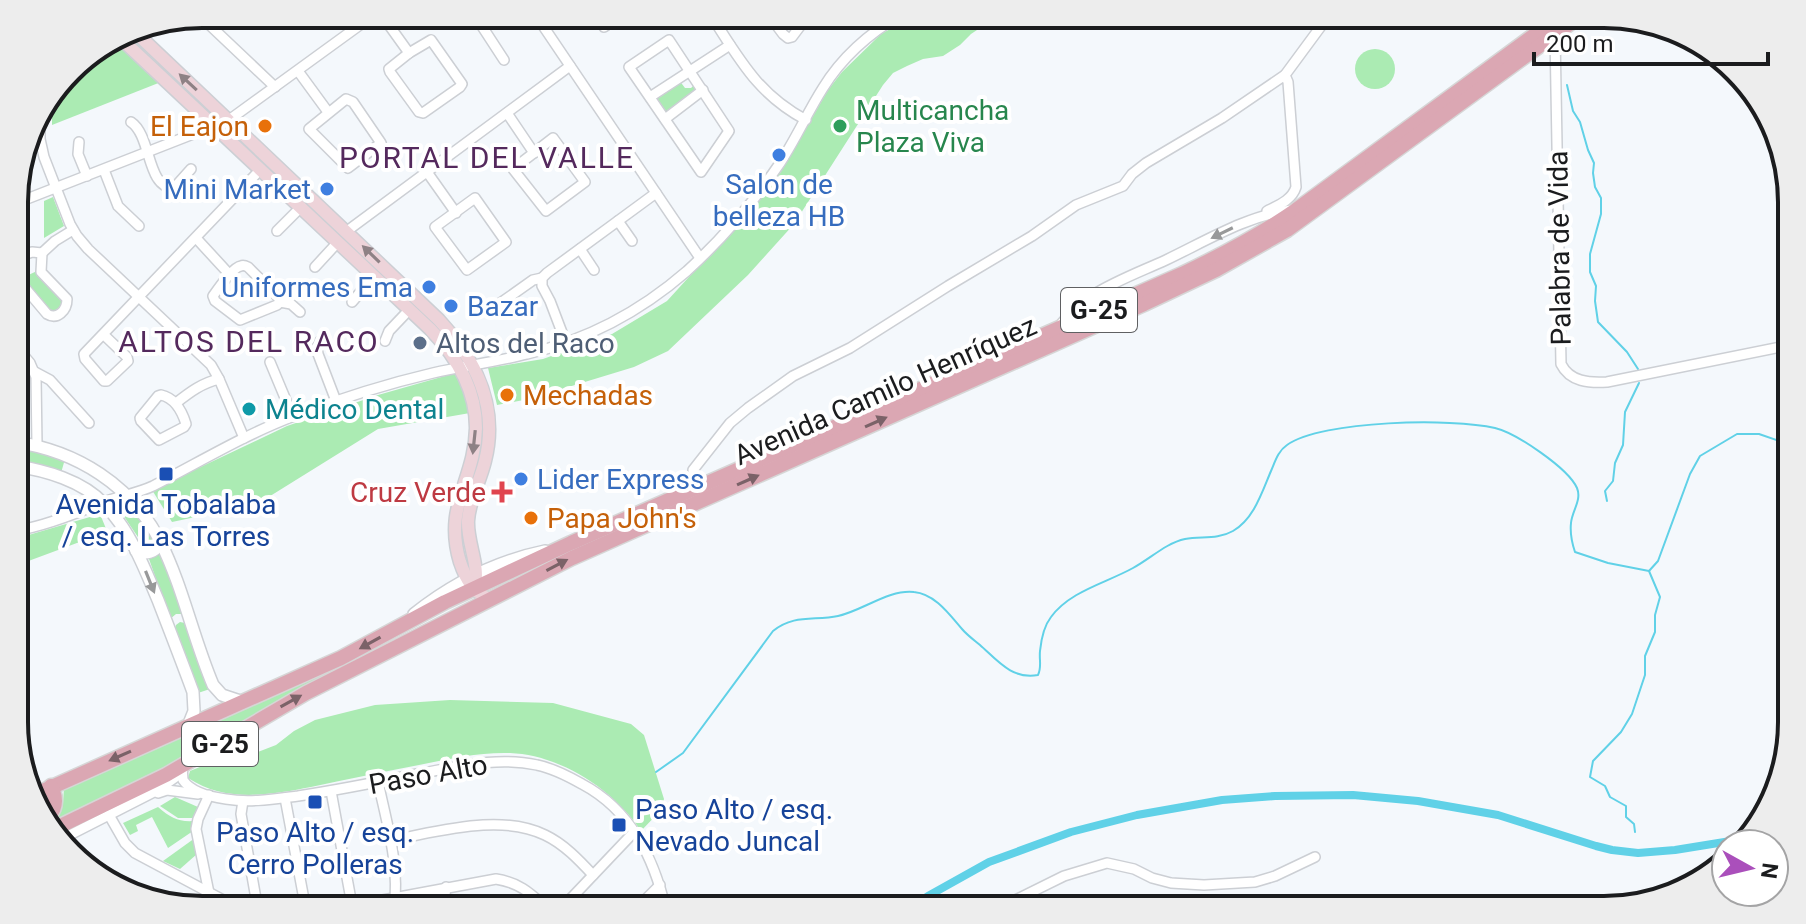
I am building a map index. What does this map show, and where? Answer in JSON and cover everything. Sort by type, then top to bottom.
[{"type":"main road","name":"Avenida Camilo Henríquez","points":[[42,791],[357,651],[472,581],[559,549],[1203,264],[1260,234],[1296,210],[1543,28]]},
{"type":"main road","name":"Avenida Camilo Henríquez","points":[[62,825],[182,770],[280,707],[572,558],[1216,270],[1287,230],[1543,28]]},
{"type":"main road","points":[[142,39],[347,231],[458,341],[467,366],[476,428],[472,459],[457,504],[455,540],[472,581],[490,600]]},
{"type":"main road","points":[[128,45],[467,366],[486,398],[489,434],[486,458],[469,514],[472,581],[465,601],[421,624],[386,652]]},
{"type":"main road","points":[[455,540],[469,540]]},
{"type":"main road","points":[[51,786],[56,797],[52,811]]},
{"type":"street","points":[[213,28],[275,87]]},
{"type":"street","points":[[28,199],[229,120],[356,28]]},
{"type":"street","points":[[391,28],[409,53]]},
{"type":"street","points":[[483,28],[504,60]]},
{"type":"street","points":[[544,28],[700,258]]},
{"type":"street","points":[[719,28],[761,88],[777,103],[806,120]]},
{"type":"street","points":[[778,28],[788,38],[799,28]]},
{"type":"street","points":[[28,528],[57,521],[154,485],[244,438],[336,401],[400,382],[566,343],[646,303],[700,258],[738,218],[788,151],[824,86],[853,50],[880,28]]},
{"type":"street","points":[[693,470],[730,423],[793,376],[850,348],[1032,236],[1076,205],[1123,186],[1146,163],[1222,118],[1285,75],[1320,28]]},
{"type":"street","name":"Palabra de Vida","points":[[1546,28],[1563,370],[1583,381],[1607,382],[1778,348]]},
{"type":"street","points":[[431,40],[462,84],[423,113],[419,112],[390,72],[391,66],[409,53],[431,40]]},
{"type":"street","points":[[669,40],[689,70],[729,131],[701,172],[629,67],[669,40]]},
{"type":"street","points":[[650,97],[730,45]]},
{"type":"street","points":[[347,231],[570,66]]},
{"type":"street","points":[[298,71],[328,112]]},
{"type":"street","points":[[1058,327],[1074,309],[1093,295],[1285,202],[1294,194],[1296,180],[1285,75]]},
{"type":"street","points":[[665,119],[703,90]]},
{"type":"street","points":[[349,99],[381,143],[351,167],[345,166],[309,129],[328,112],[349,99]]},
{"type":"street","points":[[507,113],[534,153]]},
{"type":"street","points":[[131,122],[140,131],[150,163],[161,184],[174,188],[191,169]]},
{"type":"street","points":[[41,136],[56,189],[73,230],[88,249],[211,365],[244,438]]},
{"type":"street","points":[[553,138],[585,182],[546,211],[513,169],[534,153],[553,138]]},
{"type":"street","points":[[79,142],[78,154],[87,176]]},
{"type":"street","points":[[104,335],[128,361],[107,381],[83,357],[261,169]]},
{"type":"street","points":[[104,170],[117,204],[139,226]]},
{"type":"street","points":[[427,172],[456,213]]},
{"type":"street","points":[[499,304],[533,280],[542,278],[656,193]]},
{"type":"street","points":[[475,198],[506,242],[467,270],[435,227],[456,213],[475,198]]},
{"type":"street","points":[[277,231],[301,207]]},
{"type":"street","points":[[1244,222],[1296,210]]},
{"type":"street","points":[[618,221],[632,241]]},
{"type":"street","points":[[28,291],[49,315],[58,315],[67,303],[65,295],[41,272],[42,253],[73,230]]},
{"type":"street","points":[[196,238],[230,275]]},
{"type":"street","points":[[315,267],[338,242]]},
{"type":"street","points":[[580,249],[594,270]]},
{"type":"street","points":[[28,253],[42,253]]},
{"type":"street","points":[[280,302],[248,267],[240,266],[213,296],[215,301],[240,320],[280,302],[291,304],[300,312]]},
{"type":"street","points":[[352,302],[374,276]]},
{"type":"street","points":[[542,278],[543,288],[566,343]]},
{"type":"street","points":[[385,341],[388,333],[409,310]]},
{"type":"street","points":[[320,341],[318,354],[336,401]]},
{"type":"street","points":[[28,361],[37,383],[37,445]]},
{"type":"street","points":[[270,362],[293,417]]},
{"type":"street","points":[[35,372],[50,380],[89,423]]},
{"type":"street","points":[[176,403],[195,388],[219,379]]},
{"type":"street","points":[[165,395],[176,403],[186,424],[159,440],[141,421],[142,415],[158,396],[165,395]]},
{"type":"street","points":[[28,444],[73,458],[101,474],[143,514],[161,543],[215,689],[225,697],[243,702]]},
{"type":"street","points":[[63,478],[72,470],[73,458]]},
{"type":"street","points":[[28,468],[63,478],[103,502],[119,523],[136,551],[195,699],[188,726]]},
{"type":"street","points":[[136,551],[152,553],[161,543]]},
{"type":"street","points":[[169,628],[176,618],[189,619]]},
{"type":"street","name":"Paso Alto","points":[[146,796],[167,790],[243,801],[285,798],[483,761],[534,764],[597,792],[621,813],[650,857],[663,896]]},
{"type":"street","points":[[70,835],[146,796],[182,770]]},
{"type":"street","name":"Paso Alto","points":[[182,770],[186,784],[209,795]]},
{"type":"street","points":[[378,782],[395,863],[396,896]]},
{"type":"street","points":[[331,791],[350,896]]},
{"type":"street","points":[[209,795],[196,829],[209,893]]},
{"type":"street","points":[[285,798],[303,896]]},
{"type":"street","points":[[243,801],[241,814],[256,896]]},
{"type":"street","points":[[109,815],[129,849],[215,896]]},
{"type":"street","points":[[391,840],[485,824],[507,824],[546,835],[577,858],[593,875]]},
{"type":"street","points":[[573,896],[634,832]]},
{"type":"street","points":[[1023,896],[1064,876],[1107,863],[1171,883],[1204,885],[1255,882],[1315,857]]},
{"type":"street","points":[[401,896],[496,879],[510,881],[533,896]]},
{"type":"street","points":[[649,896],[660,885]]},
{"type":"street","points":[[445,896],[446,887]]},
{"type":"green space","points":[[892,28],[980,28],[943,56],[923,59],[893,73],[794,224],[748,275],[668,351],[634,367],[529,399],[497,405],[488,368],[543,359],[612,334],[667,301],[760,199],[780,173],[828,90],[881,34]]},
{"type":"green space","points":[[124,46],[161,82],[52,125],[52,114],[71,87],[105,57]]},
{"type":"green space","points":[[1375,49],[1389,55],[1395,69],[1389,83],[1375,89],[1361,83],[1355,69],[1361,55]]},
{"type":"green space","points":[[679,80],[685,88],[694,85],[697,91],[666,114],[655,96]]},
{"type":"green space","points":[[53,197],[64,226],[44,238],[44,201]]},
{"type":"green space","points":[[37,271],[63,301],[60,309],[53,312],[46,308],[28,286],[28,275]]},
{"type":"green space","points":[[459,372],[470,413],[378,429],[267,498],[243,507],[172,522],[152,490],[287,426]]},
{"type":"green space","points":[[28,448],[65,459],[61,473],[28,463]]},
{"type":"green space","points":[[124,502],[133,508],[156,545],[149,548],[144,546],[123,515]]},
{"type":"green space","points":[[100,514],[109,536],[85,540],[28,561],[28,535]]},
{"type":"green space","points":[[162,551],[184,614],[176,614],[170,619],[148,556],[155,557]]},
{"type":"green space","points":[[180,622],[185,623],[210,689],[198,693],[175,629]]},
{"type":"green space","points":[[374,651],[171,767],[60,823],[56,816],[63,804],[64,786]]},
{"type":"green space","points":[[450,700],[553,703],[631,724],[644,735],[664,799],[661,810],[641,831],[616,802],[584,777],[548,760],[510,753],[464,756],[264,794],[217,791],[188,778],[190,771],[217,760],[253,754],[276,745],[315,720],[375,705]]},
{"type":"green space","points":[[175,797],[200,809],[195,818],[178,818],[160,806]]},
{"type":"green space","points":[[158,807],[175,818],[194,821],[193,831],[168,848],[152,817],[136,825],[138,831],[130,835],[123,823]]},
{"type":"green space","points":[[195,838],[197,854],[180,869],[163,861]]},
{"type":"waterway","points":[[1567,85],[1573,111],[1594,163],[1595,187],[1601,198],[1601,214],[1590,254],[1598,322],[1627,352],[1638,369]]},
{"type":"waterway","points":[[1607,501],[1605,491],[1613,481],[1615,463],[1623,445],[1625,412],[1639,383]]},
{"type":"waterway","points":[[656,772],[683,753],[773,631],[796,620],[847,613],[895,594],[914,592],[929,597],[1006,668],[1020,675],[1038,675],[1043,634],[1059,608],[1078,594],[1133,568],[1171,544],[1185,539],[1221,536],[1233,531],[1252,512],[1281,450],[1304,437],[1357,426],[1420,422],[1475,425],[1504,431],[1553,462],[1577,488],[1571,526],[1575,552],[1608,563],[1649,571],[1658,561],[1690,474],[1700,456],[1737,434],[1759,434],[1778,441]]},
{"type":"waterway","points":[[1635,832],[1634,824],[1626,817],[1626,806],[1610,797],[1605,786],[1590,777],[1593,761],[1621,732],[1632,714],[1645,675],[1645,656],[1655,632],[1655,615],[1660,597],[1649,571]]},
{"type":"waterway","points":[[928,896],[989,862],[1071,832],[1137,815],[1222,800],[1275,796],[1353,795],[1418,801],[1498,815],[1596,846],[1638,853],[1710,844]]},
{"type":"place","name":"El Eajon","points":[[265,126]]},
{"type":"place","name":"Multicancha Plaza Viva","points":[[840,126]]},
{"type":"place","name":"Salon de belleza HB","points":[[779,155]]},
{"type":"place","name":"Mini Market","points":[[327,189]]},
{"type":"place","name":"Uniformes Ema","points":[[429,287]]},
{"type":"place","name":"Bazar","points":[[451,306]]},
{"type":"place","name":"Altos del Raco","points":[[420,343]]},
{"type":"place","name":"Mechadas","points":[[507,395]]},
{"type":"place","name":"Médico Dental","points":[[249,409]]},
{"type":"place","name":"Avenida Tobalaba / esq. Las Torres","points":[[166,474]]},
{"type":"place","name":"Lider Express","points":[[521,479]]},
{"type":"place","name":"Cruz Verde","points":[[502,492]]},
{"type":"place","name":"Papa John's","points":[[531,518]]},
{"type":"place","name":"Paso Alto / esq. Cerro Polleras","points":[[315,802]]},
{"type":"place","name":"Paso Alto / esq. Nevado Juncal","points":[[619,825]]},
{"type":"district","name":"PORTAL DEL VALLE","points":[[487,158]]},
{"type":"district","name":"ALTOS DEL RACO","points":[[249,342]]}]
